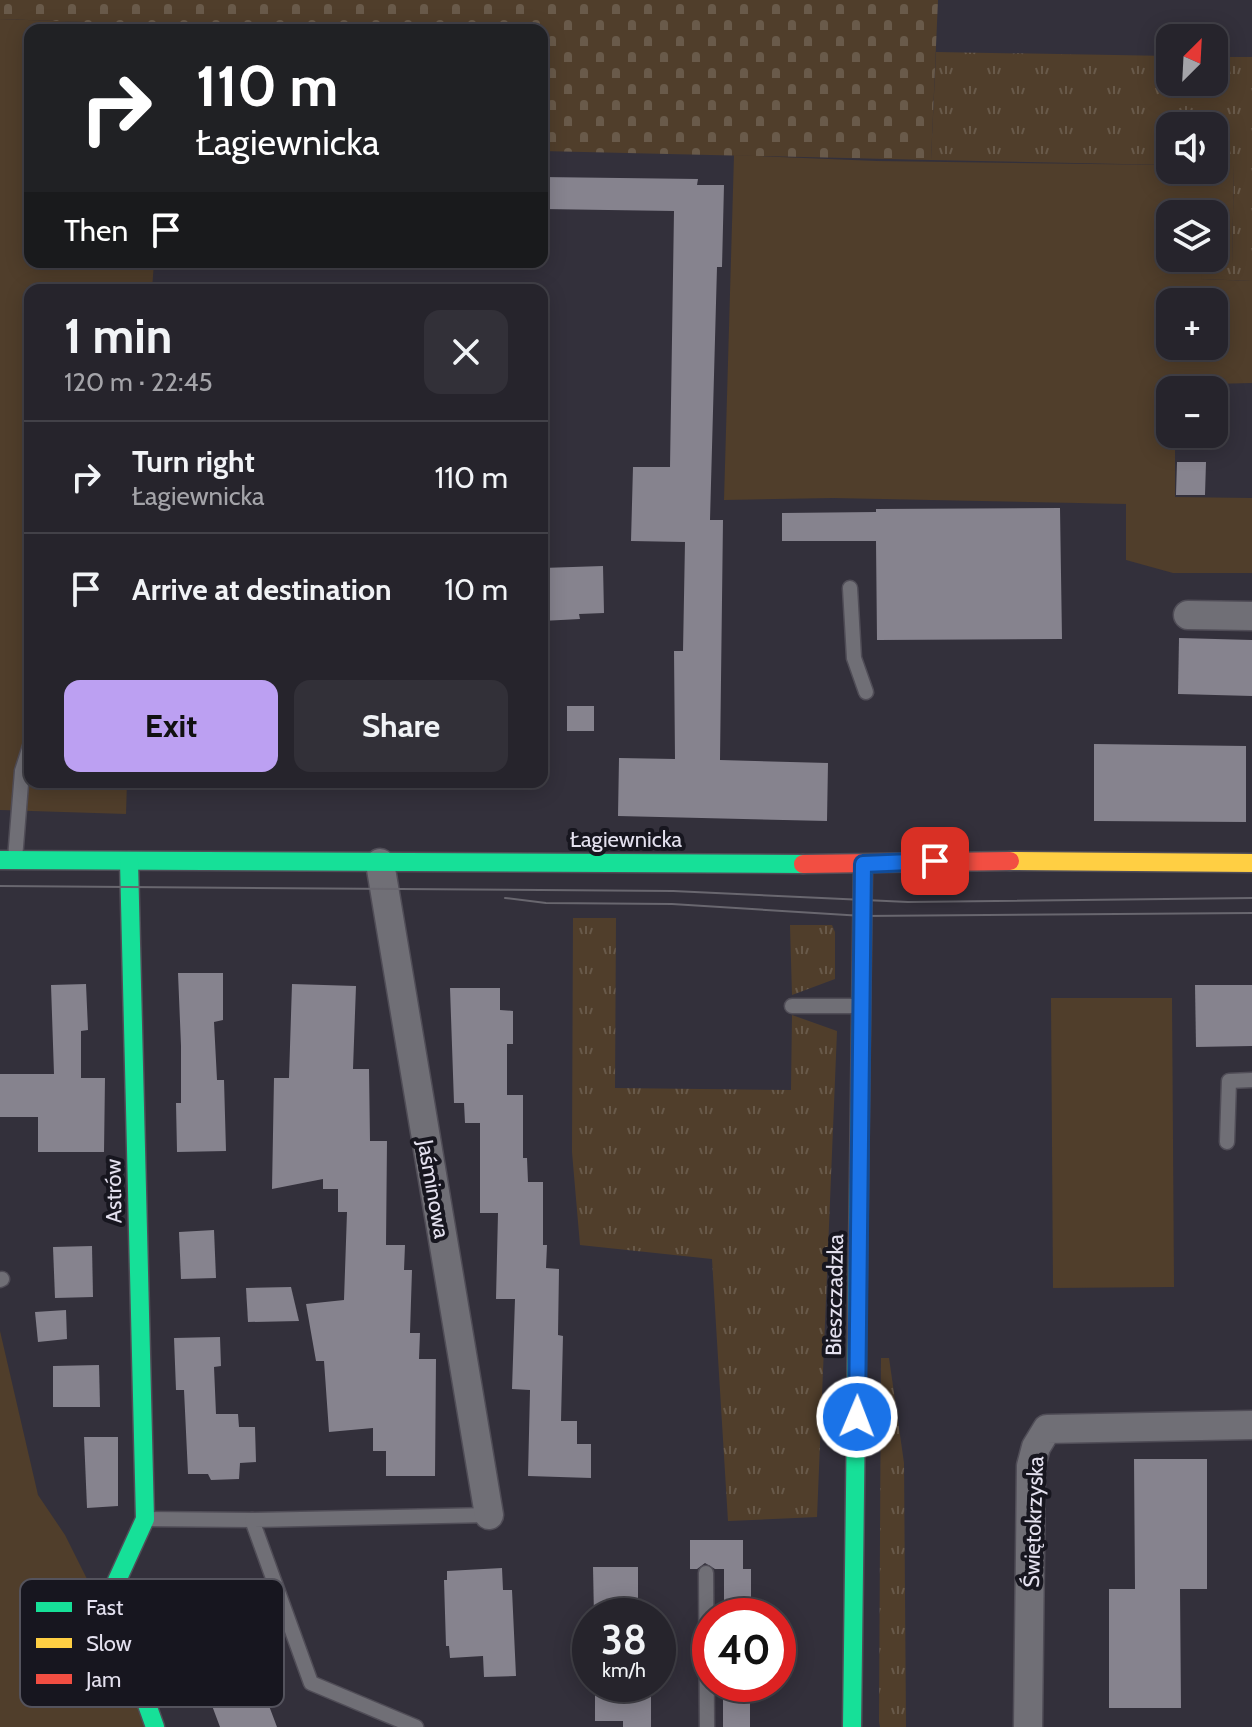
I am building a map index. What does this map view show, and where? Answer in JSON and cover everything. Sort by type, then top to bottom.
[{"type":"street","points":[[1188,615],[1252,616]]},
{"type":"street","name":"Łagiewnicka","points":[[8,860],[1252,863]]},
{"type":"street","name":"Astrów","points":[[118,1579],[145,1519],[129,861]]},
{"type":"street","name":"Jaśminowa","points":[[380,863],[489,1515]]},
{"type":"street","name":"Bieszczadzka","points":[[852,1727],[863,864]]},
{"type":"street","name":"Świętokrzyska","points":[[1028,1727],[1031,1466],[1036,1447],[1047,1429],[1252,1425]]},
{"type":"street","name":"Astrów","points":[[148,1707],[155,1727]]},
{"type":"lane","points":[[850,588],[854,658],[866,692]]},
{"type":"lane","points":[[8,860],[24,765]]},
{"type":"lane","points":[[792,1006],[861,1006]]},
{"type":"lane","points":[[1227,1142],[1229,1081],[1252,1080]]},
{"type":"lane","points":[[145,1519],[489,1515]]},
{"type":"lane","points":[[252,1520],[273,1579]]},
{"type":"lane","points":[[706,1573],[707,1727]]},
{"type":"lane","points":[[284,1608],[311,1683],[416,1727]]},
{"type":"green space","points":[[0,0],[938,0],[931,160],[548,151],[548,24],[85,24],[0,19]]},
{"type":"green space","points":[[0,19],[85,22],[24,24],[24,268],[154,268],[152,284],[24,284],[24,788],[127,788],[126,814],[0,810]]},
{"type":"green space","points":[[936,52],[1156,56],[1156,96],[1228,96],[1228,57],[1252,57],[1252,281],[1201,279],[1201,272],[1228,272],[1228,264],[1232,264],[1234,167],[1228,167],[1228,112],[1156,112],[1156,165],[931,160]]},
{"type":"green space","points":[[734,155],[877,161],[1156,165],[1156,184],[1228,184],[1228,166],[1234,166],[1232,265],[1228,265],[1228,200],[1156,200],[1156,272],[1201,272],[1201,279],[1252,281],[1252,383],[1228,384],[1228,376],[1156,376],[1156,448],[1175,448],[1175,497],[1252,498],[1252,573],[1173,573],[1126,560],[1126,504],[833,498],[724,500]]},
{"type":"green space","points":[[573,918],[616,918],[615,1088],[791,1090],[792,1015],[837,1031],[817,1517],[728,1521],[712,1259],[580,1245],[572,1152]]},
{"type":"green space","points":[[790,925],[832,925],[835,932],[835,979],[792,995]]},
{"type":"green space","points":[[1051,998],[1172,998],[1174,1287],[1053,1288]]},
{"type":"green space","points":[[0,1331],[38,1495],[65,1535],[87,1579],[20,1579],[20,1707],[144,1707],[151,1727],[0,1727]]},
{"type":"green space","points":[[881,1358],[889,1358],[904,1463],[906,1727],[880,1727],[879,1722]]},
{"type":"building","points":[[548,177],[698,179],[697,185],[724,185],[722,267],[717,267],[710,520],[723,520],[720,760],[828,763],[827,821],[618,816],[619,758],[675,759],[674,651],[683,651],[685,542],[631,541],[633,467],[670,467],[674,211],[548,209]]},
{"type":"building","points":[[1177,462],[1206,462],[1205,495],[1176,495]]},
{"type":"building","points":[[1060,508],[1062,639],[877,640],[876,541],[782,541],[782,513]]},
{"type":"building","points":[[603,566],[604,613],[579,614],[580,619],[548,621],[548,568]]},
{"type":"building","points":[[1179,638],[1252,640],[1252,696],[1178,694]]},
{"type":"building","points":[[567,706],[594,706],[594,731],[567,731]]},
{"type":"building","points":[[1094,744],[1246,746],[1246,822],[1094,821]]},
{"type":"building","points":[[178,973],[223,973],[223,1020],[214,1022],[217,1080],[224,1080],[226,1151],[177,1152],[176,1103],[181,1103]]},
{"type":"building","points":[[86,984],[88,1030],[81,1031],[81,1078],[105,1078],[104,1152],[38,1152],[38,1117],[0,1117],[0,1074],[54,1074],[51,985]]},
{"type":"building","points":[[292,984],[356,986],[353,1069],[369,1069],[370,1141],[387,1141],[386,1245],[405,1245],[404,1270],[412,1270],[410,1333],[420,1333],[419,1359],[436,1359],[435,1476],[386,1476],[386,1451],[373,1451],[373,1428],[329,1432],[324,1361],[316,1361],[306,1304],[344,1300],[347,1212],[338,1212],[338,1189],[323,1189],[323,1179],[272,1189],[274,1078],[289,1078]]},
{"type":"building","points":[[1195,985],[1252,985],[1252,1046],[1196,1047]]},
{"type":"building","points":[[450,988],[500,988],[500,1010],[513,1011],[513,1044],[507,1044],[507,1095],[523,1095],[523,1158],[527,1158],[528,1182],[543,1182],[546,1268],[559,1269],[558,1335],[563,1336],[561,1421],[577,1421],[577,1444],[591,1444],[591,1478],[528,1476],[530,1390],[512,1389],[515,1299],[496,1299],[498,1213],[480,1213],[480,1123],[465,1123],[464,1103],[454,1103]]},
{"type":"building","points":[[214,1230],[216,1278],[181,1279],[179,1232]]},
{"type":"building","points":[[92,1246],[93,1297],[55,1298],[53,1247]]},
{"type":"building","points":[[291,1287],[299,1321],[248,1322],[246,1288]]},
{"type":"building","points":[[66,1310],[67,1339],[38,1342],[35,1312]]},
{"type":"building","points":[[220,1337],[221,1366],[214,1367],[216,1414],[238,1414],[239,1427],[255,1427],[256,1462],[240,1463],[239,1479],[211,1480],[208,1474],[188,1474],[184,1390],[176,1390],[174,1338]]},
{"type":"building","points":[[99,1365],[100,1407],[53,1407],[53,1366]]},
{"type":"building","points":[[84,1437],[118,1437],[118,1506],[87,1508]]},
{"type":"building","points":[[1134,1459],[1207,1459],[1207,1589],[1180,1589],[1181,1708],[1109,1708],[1109,1589],[1135,1589]]},
{"type":"building","points":[[690,1540],[743,1540],[743,1569],[715,1569],[705,1563],[697,1569],[690,1569]]},
{"type":"building","points":[[593,1567],[638,1567],[638,1598],[594,1598]]},
{"type":"building","points":[[502,1568],[503,1590],[512,1590],[516,1676],[484,1677],[483,1656],[450,1658],[449,1646],[446,1646],[444,1580],[447,1580],[447,1571]]},
{"type":"building","points":[[724,1569],[751,1569],[751,1598],[724,1598]]},
{"type":"building","points":[[595,1702],[651,1702],[651,1727],[623,1727],[623,1721],[595,1721]]},
{"type":"building","points":[[723,1702],[750,1702],[750,1727],[723,1727]]},
{"type":"building","points":[[213,1707],[269,1707],[277,1727],[220,1727]]},
{"type":"tram line","points":[[0,886],[673,891],[908,902],[1252,898]]},
{"type":"tram line","points":[[505,898],[546,903],[672,904],[863,916],[1252,913]]},
{"type":"traffic: fast","points":[[0,860],[803,864]]},
{"type":"traffic: fast","points":[[118,1579],[145,1519],[129,861]]},
{"type":"traffic: fast","points":[[852,1727],[863,864]]},
{"type":"traffic: fast","points":[[148,1707],[155,1727]]},
{"type":"traffic: slow","points":[[1010,861],[1252,863]]},
{"type":"traffic: jam","points":[[803,864],[1010,861]]},
{"type":"route","points":[[857,1417],[863,864],[935,861]]}]
